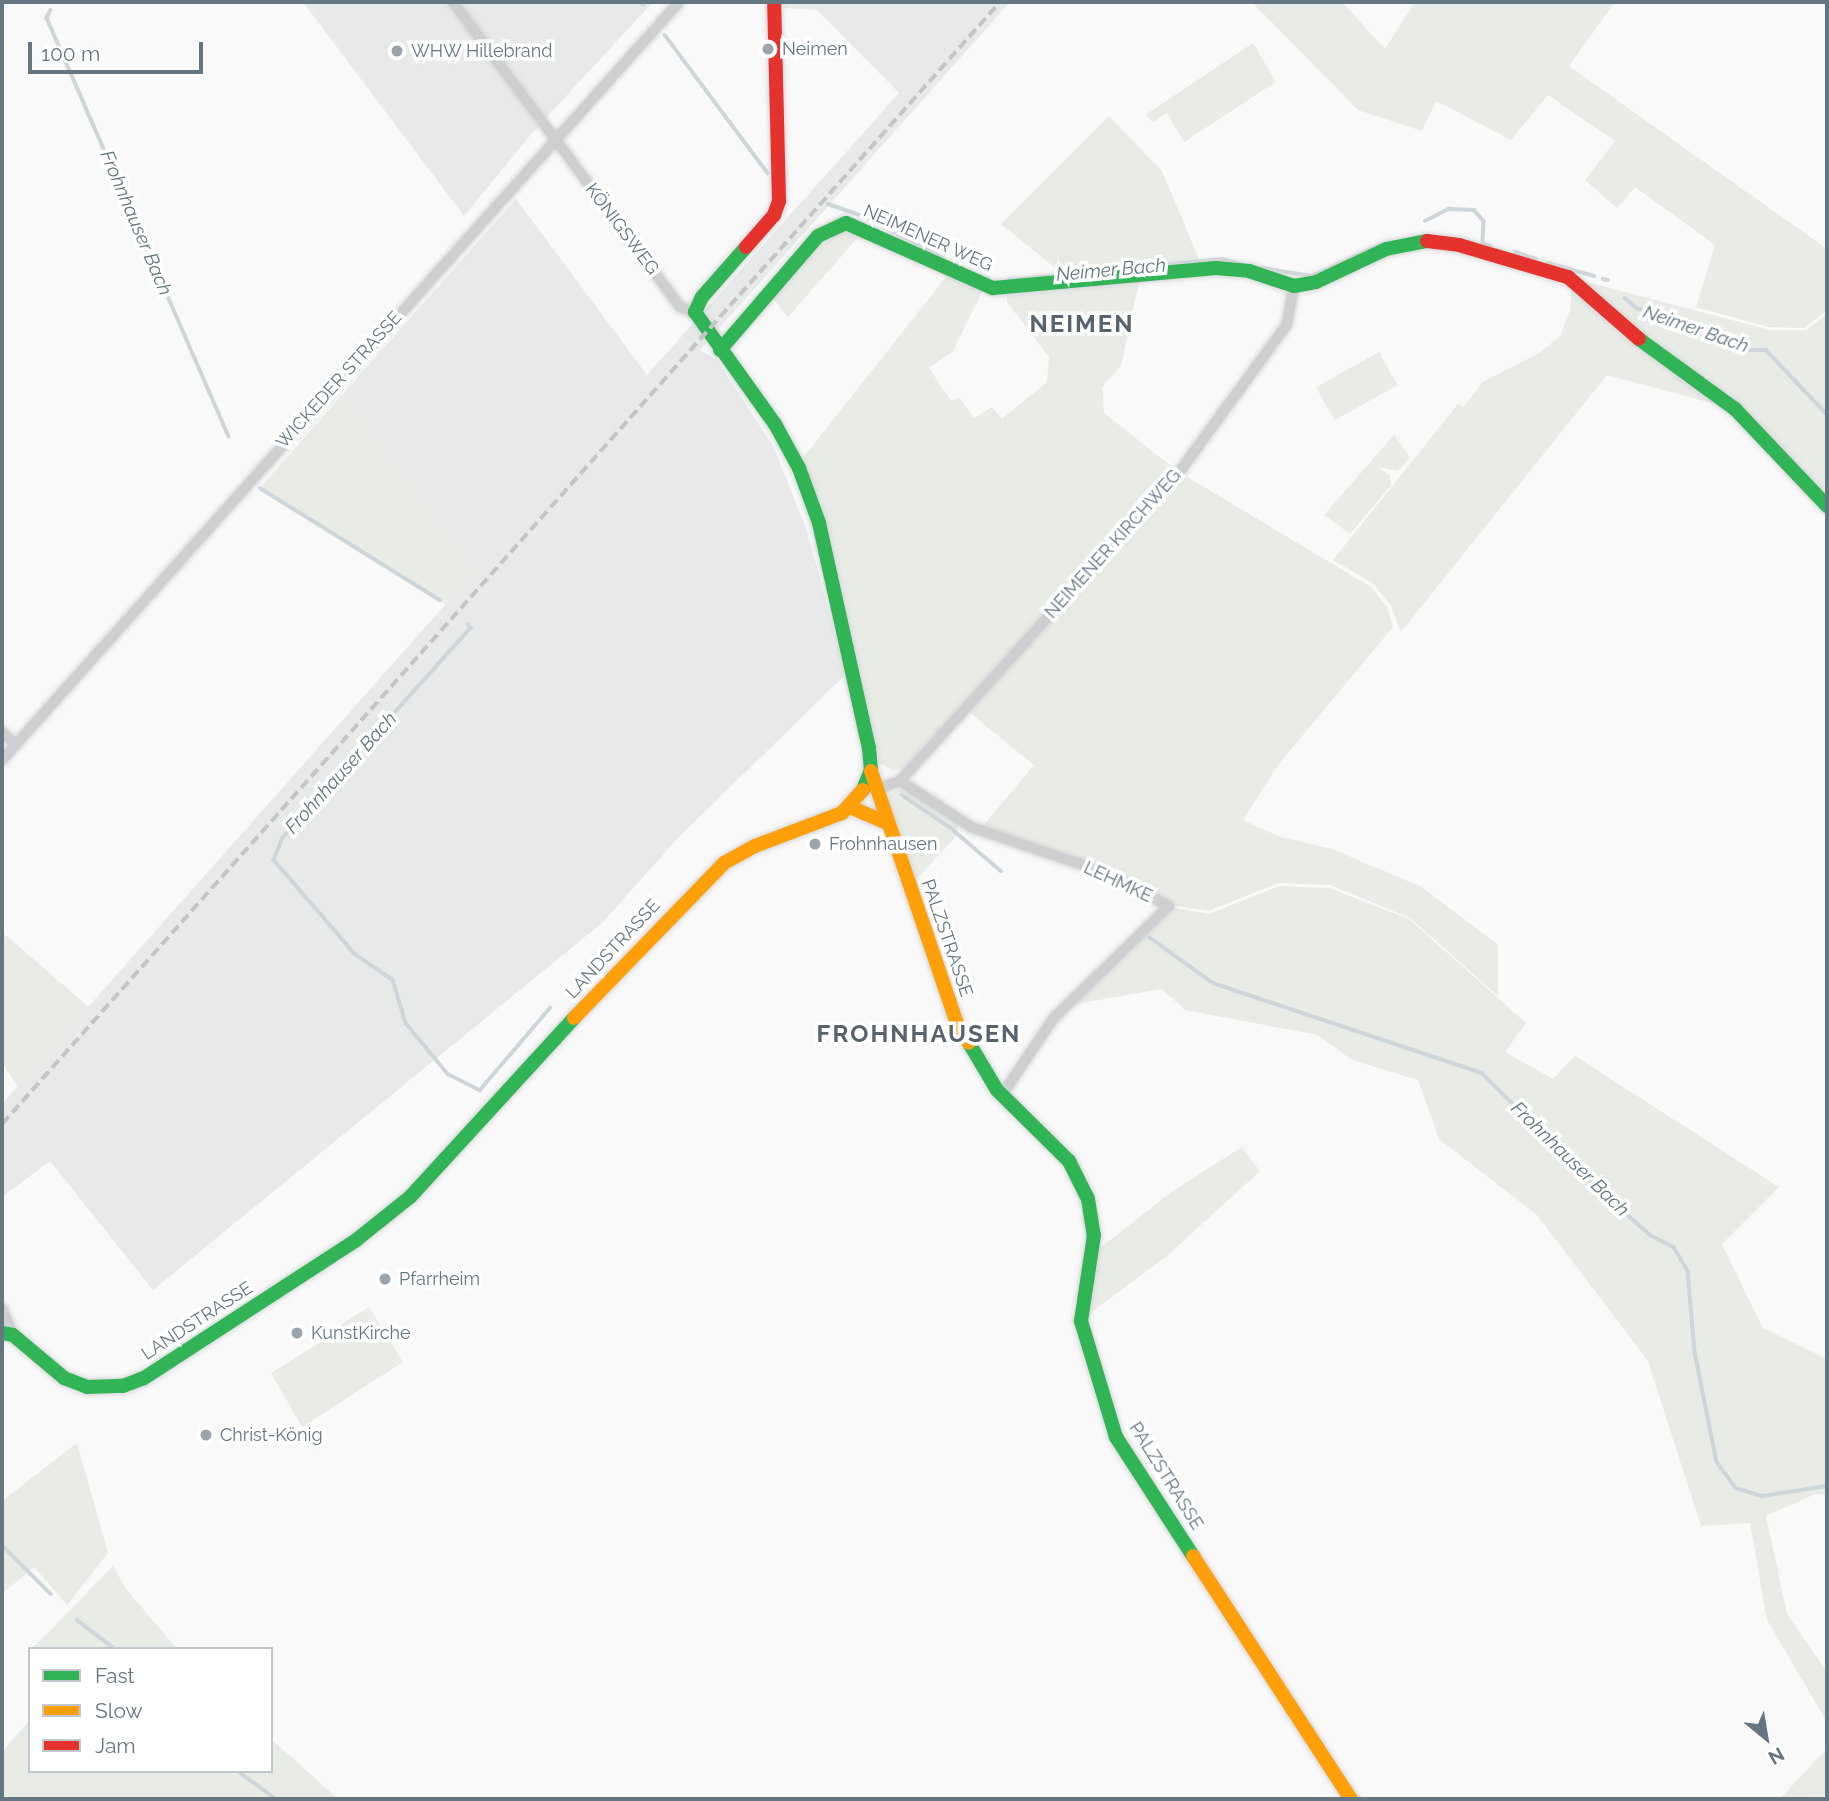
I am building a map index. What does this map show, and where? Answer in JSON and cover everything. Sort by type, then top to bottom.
[{"type":"street","name":"KÖNIGSWEG","points":[[453,2],[680,307],[695,312]]},
{"type":"street","name":"WICKEDER STRASSE","points":[[2,760],[679,2]]},
{"type":"street","points":[[774,2],[779,201],[774,215],[702,297],[695,312],[702,327],[775,424],[799,468],[815,512],[871,770],[862,793],[850,807],[887,823]]},
{"type":"street","name":"NEIMENER WEG","points":[[720,350],[818,236],[846,223],[993,288],[1216,268],[1249,271],[1294,286]]},
{"type":"street","points":[[1294,286],[1316,282],[1387,249],[1426,241],[1502,255],[1568,277],[1608,316],[1735,409],[1827,506]]},
{"type":"street","name":"NEIMENER KIRCHWEG","points":[[900,781],[1180,471],[1287,324],[1294,286]]},
{"type":"street","points":[[239,474],[247,484]]},
{"type":"street","points":[[2,732],[16,745]]},
{"type":"street","name":"PALZSTRASSE","points":[[871,770],[942,990],[975,1058],[1002,1095],[1069,1161],[1088,1199],[1094,1236],[1081,1321],[1116,1437],[1351,1799]]},
{"type":"street","points":[[876,789],[900,781]]},
{"type":"street","name":"LEHMKE","points":[[900,781],[971,827],[1103,872],[1169,906],[1054,1019],[1002,1095]]},
{"type":"street","name":"LANDSTRASSE","points":[[7,1334],[53,1371],[87,1387],[123,1386],[153,1373],[355,1241],[401,1204],[676,908],[724,863],[850,807]]},
{"type":"street","points":[[2,1309],[7,1334]]},
{"type":"shaded area","points":[[303,2],[653,2],[533,132],[464,216]]},
{"type":"shaded area","points":[[784,2],[1010,2],[700,350],[717,360],[774,448],[806,528],[846,674],[678,838],[602,923],[153,1290],[50,1161],[2,1197],[2,1104],[475,571],[342,395],[516,199],[647,375],[899,93],[817,10],[783,8]]},
{"type":"shaded area","points":[[1252,2],[1342,2],[1385,49],[1415,2],[1615,2],[1569,66],[1827,249],[1827,310],[1804,328],[1768,327],[1696,307],[1715,245],[1635,187],[1617,208],[1585,180],[1615,141],[1548,95],[1511,140],[1436,101],[1422,131],[1358,110]]},
{"type":"shaded area","points":[[1253,43],[1276,82],[1184,142],[1167,113],[1153,122],[1145,115]]},
{"type":"shaded area","points":[[1109,116],[1162,171],[1201,264],[1065,276],[1001,224]]},
{"type":"shaded area","points":[[847,227],[861,234],[788,317],[770,295],[828,232]]},
{"type":"shaded area","points":[[950,272],[984,288],[953,351],[929,368],[951,401],[959,397],[974,418],[992,407],[1002,419],[1047,382],[1049,357],[1007,302],[1007,288],[1140,277],[1121,366],[1102,387],[1104,413],[1176,470],[906,766],[894,771],[879,763],[824,516],[802,459]]},
{"type":"shaded area","points":[[1572,278],[1770,330],[1806,330],[1827,314],[1827,504],[1735,407],[1609,314]]},
{"type":"shaded area","points":[[1572,284],[1734,409],[1607,375],[1401,632],[1391,606],[1374,584],[1333,560],[1458,404],[1463,407],[1483,382],[1539,353],[1560,336],[1570,310]]},
{"type":"shaded area","points":[[1379,352],[1397,385],[1334,420],[1316,387]]},
{"type":"shaded area","points":[[342,395],[475,571],[446,604],[259,489]]},
{"type":"shaded area","points":[[1394,435],[1410,457],[1398,471],[1378,467],[1390,476],[1391,485],[1350,534],[1324,515]]},
{"type":"shaded area","points":[[1181,473],[1371,587],[1387,607],[1393,627],[1278,765],[1243,820],[1280,837],[1332,849],[1422,887],[1498,945],[1498,996],[1410,918],[1330,885],[1279,883],[1208,911],[1170,905],[982,827],[1034,765],[965,709]]},
{"type":"shaded area","points":[[900,789],[959,821],[957,835],[911,885],[887,806],[889,795]]},
{"type":"shaded area","points":[[1279,886],[1329,888],[1409,919],[1526,1023],[1505,1052],[1553,1079],[1575,1056],[1779,1187],[1722,1244],[1763,1328],[1827,1359],[1827,1495],[1815,1494],[1766,1516],[1787,1614],[1827,1672],[1827,1722],[1767,1620],[1750,1523],[1701,1526],[1648,1361],[1537,1215],[1439,1139],[1418,1080],[1352,1060],[1318,1035],[1185,1010],[1162,989],[1076,1004],[1170,907],[1209,914]]},
{"type":"shaded area","points":[[2,932],[89,1007],[18,1087],[2,1063]]},
{"type":"shaded area","points":[[1242,1147],[1260,1171],[1167,1256],[1085,1317],[1095,1252],[1170,1193]]},
{"type":"shaded area","points":[[369,1307],[403,1362],[302,1427],[271,1373],[342,1329],[342,1324]]},
{"type":"shaded area","points":[[77,1443],[108,1553],[67,1605],[34,1567],[2,1594],[2,1501]]},
{"type":"shaded area","points":[[113,1566],[126,1589],[175,1647],[34,1647]]},
{"type":"shaded area","points":[[28,1722],[28,1773],[273,1773],[273,1741],[335,1796],[345,1799],[2,1799],[2,1752]]},
{"type":"shaded area","points":[[1827,1748],[1827,1796],[1780,1799]]},
{"type":"waterway","name":"Frohnhauser Bach","points":[[51,10],[47,18],[229,436]]},
{"type":"waterway","name":"Neimer Bach","points":[[665,35],[768,173]]},
{"type":"waterway","name":"Neimer Bach","points":[[828,204],[866,217],[943,258]]},
{"type":"waterway","name":"Neimer Bach","points":[[1425,221],[1449,209],[1474,210],[1484,221],[1483,243],[1491,246]]},
{"type":"waterway","name":"Neimer Bach","points":[[1262,268],[1312,276],[1379,245]]},
{"type":"waterway","name":"Neimer Bach","points":[[1515,252],[1536,259]]},
{"type":"waterway","name":"Neimer Bach","points":[[1008,280],[1222,259],[1241,264]]},
{"type":"waterway","name":"Neimer Bach","points":[[1548,263],[1594,276]]},
{"type":"waterway","name":"Neimer Bach","points":[[1603,279],[1608,280]]},
{"type":"waterway","name":"Neimer Bach","points":[[1625,298],[1636,308],[1701,328],[1746,350],[1766,350],[1827,414]]},
{"type":"waterway","name":"Frohnhauser Bach","points":[[260,488],[440,600]]},
{"type":"waterway","name":"Frohnhauser Bach","points":[[468,624],[471,628],[283,838],[274,860],[355,954],[393,980],[406,1023],[448,1074],[480,1090],[550,1008]]},
{"type":"waterway","name":"Frohnhauser Bach","points":[[902,795],[951,828],[1001,871]]},
{"type":"waterway","name":"Frohnhauser Bach","points":[[1149,937],[1213,983],[1482,1073],[1601,1191],[1650,1235],[1674,1247],[1688,1271],[1695,1352],[1717,1462],[1736,1488],[1763,1496],[1827,1486]]},
{"type":"waterway","points":[[2,1545],[51,1594]]},
{"type":"waterway","points":[[77,1620],[112,1647]]},
{"type":"waterway","points":[[241,1773],[276,1799]]},
{"type":"railway","points":[[2,1124],[1000,2]]},
{"type":"traffic: fast","points":[[720,350],[818,236],[846,223],[993,288],[1216,268],[1249,271],[1294,286],[1316,282],[1386,249],[1427,241]]},
{"type":"traffic: fast","points":[[746,247],[702,297],[695,312],[775,424],[799,468],[819,523],[869,748],[871,770],[863,790]]},
{"type":"traffic: fast","points":[[1639,339],[1735,409],[1827,506]]},
{"type":"traffic: fast","points":[[2,1333],[13,1335],[64,1378],[87,1387],[123,1386],[144,1378],[355,1241],[410,1197],[574,1018]]},
{"type":"traffic: fast","points":[[969,1043],[997,1090],[1069,1161],[1088,1199],[1094,1235],[1081,1321],[1116,1437],[1193,1556]]},
{"type":"traffic: slow","points":[[871,771],[957,1024],[969,1043]]},
{"type":"traffic: slow","points":[[574,1018],[724,863],[755,846],[842,813],[863,790]]},
{"type":"traffic: slow","points":[[850,807],[887,823]]},
{"type":"traffic: slow","points":[[1193,1556],[1351,1799]]},
{"type":"traffic: jam","points":[[746,247],[774,215],[779,201],[774,2]]},
{"type":"traffic: jam","points":[[1427,241],[1459,245],[1568,277],[1639,339]]},
{"type":"place","name":"Neimen","points":[[768,49]]},
{"type":"place","name":"WHW Hillebrand","points":[[397,51]]},
{"type":"place","name":"Frohnhausen","points":[[815,844]]},
{"type":"place","name":"Pfarrheim","points":[[385,1279]]},
{"type":"place","name":"KunstKirche","points":[[297,1333]]},
{"type":"place","name":"Christ-König","points":[[206,1435]]},
{"type":"district","name":"NEIMEN","points":[[1082,324]]},
{"type":"district","name":"FROHNHAUSEN","points":[[919,1034]]}]
